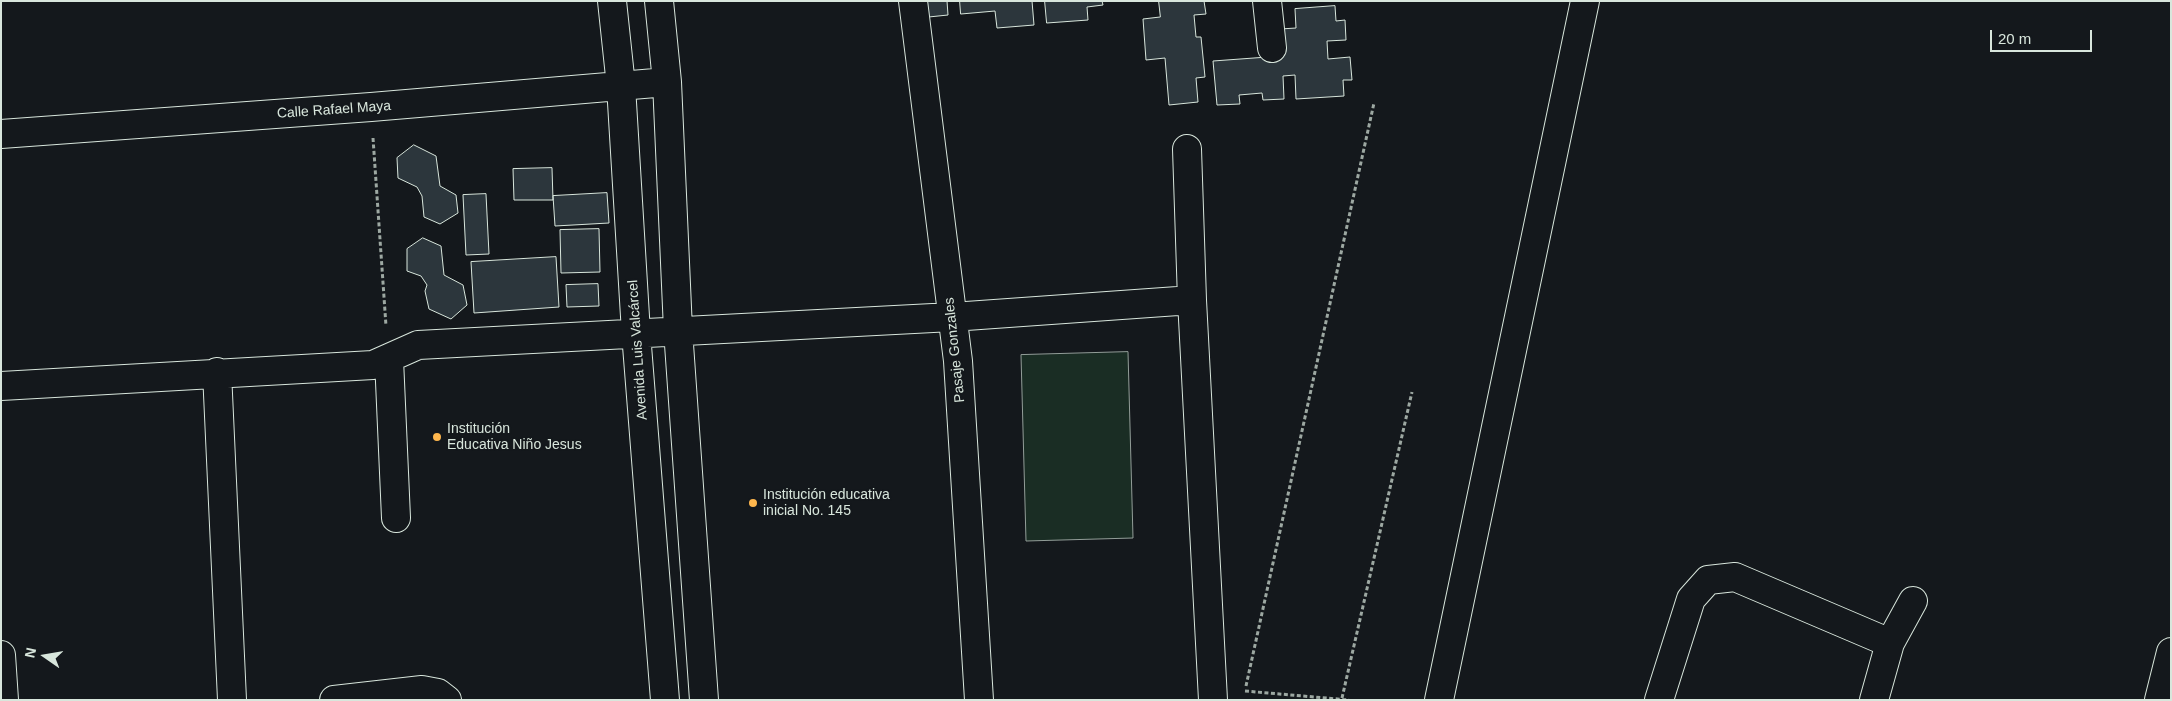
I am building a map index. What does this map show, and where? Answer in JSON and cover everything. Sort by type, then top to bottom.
[{"type":"street","name":"Avenida Luis Valcárcel","points":[[612,1],[621,86],[636,332],[665,700]]},
{"type":"street","points":[[659,1],[667,82],[678,330],[704,700]]},
{"type":"street","name":"Pasaje Gonzales","points":[[913,1],[958,361],[979,700]]},
{"type":"street","points":[[1267,1],[1272,48]]},
{"type":"street","points":[[1439,700],[1586,1]]},
{"type":"street","name":"Calle Rafael Maya","points":[[1,134],[371,107],[667,82]]},
{"type":"street","points":[[1187,149],[1192,300],[1213,694]]},
{"type":"street","points":[[1,386],[217,372],[373,365],[418,345],[636,332],[952,317],[1192,300]]},
{"type":"street","points":[[389,359],[396,518]]},
{"type":"street","points":[[217,372],[232,700]]},
{"type":"street","points":[[1659,700],[1691,599],[1708,580],[1736,577],[1890,643]]},
{"type":"street","points":[[1874,700],[1890,643],[1913,601]]},
{"type":"street","points":[[2159,700],[2171,652]]},
{"type":"street","points":[[1,655],[4,700]]},
{"type":"street","points":[[334,700],[422,690],[438,694],[447,700]]},
{"type":"path","points":[[1245,691],[1374,103]]},
{"type":"path","points":[[371,107],[389,359]]},
{"type":"path","points":[[1342,698],[1412,392]]},
{"type":"path","points":[[1213,694],[1245,691],[1349,700]]},
{"type":"green space","points":[[1128,352],[1133,538],[1026,541],[1021,355]]},
{"type":"building","points":[[917,1],[947,1],[948,15],[919,18]]},
{"type":"building","points":[[960,1],[1032,1],[1034,25],[997,28],[995,11],[961,14]]},
{"type":"building","points":[[1045,1],[1102,1],[1103,5],[1087,7],[1088,20],[1047,23]]},
{"type":"building","points":[[1159,1],[1204,1],[1206,14],[1194,15],[1196,37],[1201,37],[1205,77],[1196,78],[1198,102],[1169,105],[1165,58],[1146,60],[1143,19],[1160,17]]},
{"type":"building","points":[[1335,6],[1336,21],[1345,20],[1346,40],[1327,41],[1328,59],[1350,57],[1352,80],[1343,80],[1344,96],[1296,99],[1295,75],[1283,76],[1284,99],[1263,100],[1262,93],[1239,95],[1240,104],[1217,105],[1213,61],[1281,56],[1280,29],[1296,28],[1295,9]]},
{"type":"building","points":[[414,145],[436,156],[440,186],[456,195],[458,213],[440,224],[424,217],[422,196],[417,187],[398,178],[397,158]]},
{"type":"building","points":[[552,168],[553,200],[514,200],[513,169]]},
{"type":"building","points":[[607,193],[609,223],[555,226],[553,196]]},
{"type":"building","points":[[486,194],[489,254],[466,255],[463,195]]},
{"type":"building","points":[[599,229],[600,272],[561,273],[560,230]]},
{"type":"building","points":[[423,238],[441,246],[444,275],[463,285],[467,305],[451,319],[429,309],[425,291],[427,285],[421,276],[407,271],[407,249]]},
{"type":"building","points":[[556,257],[559,307],[474,313],[471,262]]},
{"type":"building","points":[[598,284],[599,306],[567,307],[566,285]]},
{"type":"place","name":"Institución Educativa Niño Jesus","points":[[437,437]]},
{"type":"place","name":"Institución educativa inicial No. 145","points":[[753,503]]}]
